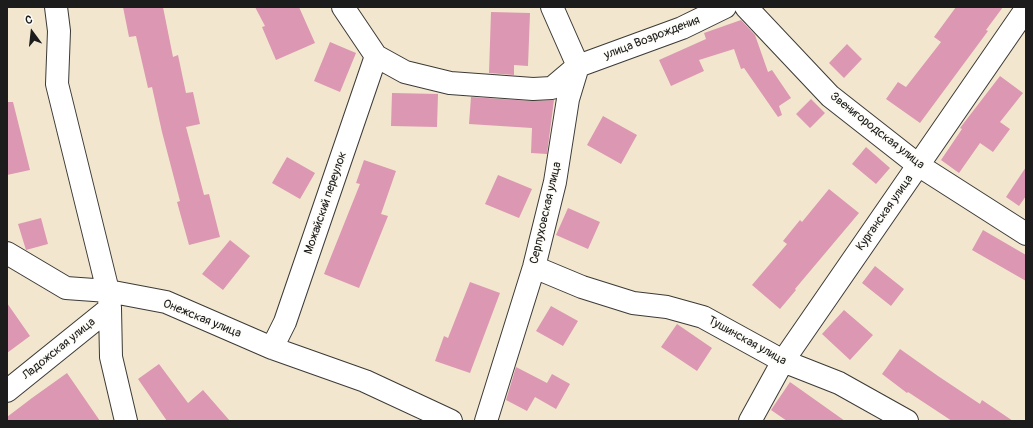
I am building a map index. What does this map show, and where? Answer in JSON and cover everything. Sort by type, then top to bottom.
[{"type":"street","points":[[56,7],[59,30],[57,84],[109,299],[111,357],[126,421]]},
{"type":"street","points":[[343,7],[376,56],[405,72],[450,83],[532,89],[552,88],[578,66],[552,7]]},
{"type":"street","name":"улица Возрождения","points":[[578,66],[682,28],[725,7]]},
{"type":"street","name":"Звенигородская улица","points":[[746,7],[830,96],[918,165],[1026,234]]},
{"type":"street","name":"Курганская улица","points":[[750,421],[783,361],[1026,8]]},
{"type":"street","name":"Можайский переулок","points":[[272,348],[284,322],[376,56]]},
{"type":"street","name":"Серпуховская улица","points":[[486,421],[534,266],[555,182],[568,99],[578,66]]},
{"type":"street","name":"Онежская улица","points":[[7,253],[66,288],[109,299],[166,302],[272,348],[366,381],[451,421]]},
{"type":"street","name":"Тушинская улица","points":[[534,266],[582,287],[633,303],[667,307],[703,316],[783,361],[839,383],[907,421]]},
{"type":"street","name":"Ладожская улица","points":[[7,391],[109,299]]},
{"type":"building","points":[[123,7],[163,7],[173,57],[178,55],[186,93],[193,92],[200,124],[186,127],[204,195],[209,194],[220,237],[189,245],[177,202],[180,201],[152,87],[148,88],[136,36],[129,37]]},
{"type":"building","points":[[255,7],[299,7],[315,43],[276,60],[262,27],[265,26]]},
{"type":"building","points":[[956,7],[1003,7],[986,30],[988,31],[920,123],[886,99],[898,82],[906,87],[941,42],[934,37]]},
{"type":"building","points":[[491,12],[530,13],[528,66],[514,65],[514,75],[489,73]]},
{"type":"building","points":[[741,20],[755,35],[768,72],[772,70],[791,98],[779,106],[782,115],[778,117],[744,68],[741,69],[734,49],[699,60],[704,71],[671,86],[659,60],[706,39],[704,33]]},
{"type":"building","points":[[330,42],[356,53],[340,92],[314,81]]},
{"type":"building","points":[[847,44],[862,59],[844,78],[829,63]]},
{"type":"building","points":[[1000,76],[1023,93],[1000,122],[1010,129],[993,152],[980,143],[959,173],[941,160],[962,129],[960,128]]},
{"type":"building","points":[[392,93],[438,94],[437,127],[391,126]]},
{"type":"building","points":[[471,97],[532,101],[554,100],[547,154],[531,153],[532,128],[469,124]]},
{"type":"building","points":[[811,99],[825,113],[810,128],[796,114]]},
{"type":"building","points":[[7,102],[13,102],[30,170],[7,175]]},
{"type":"building","points":[[603,116],[637,135],[621,164],[587,145]]},
{"type":"building","points":[[866,147],[890,168],[876,184],[852,164]]},
{"type":"building","points":[[287,157],[315,173],[300,199],[272,183]]},
{"type":"building","points":[[364,160],[396,171],[381,214],[388,216],[359,288],[324,274],[360,184],[356,183]]},
{"type":"building","points":[[1026,167],[1026,196],[1019,206],[1006,197]]},
{"type":"building","points":[[498,175],[532,189],[519,218],[485,204]]},
{"type":"building","points":[[829,189],[859,213],[780,309],[752,285],[787,244],[783,241],[800,220],[802,222]]},
{"type":"building","points":[[568,208],[600,222],[588,249],[556,235]]},
{"type":"building","points":[[41,218],[48,244],[26,250],[18,224]]},
{"type":"building","points":[[983,230],[1026,255],[1026,281],[972,250]]},
{"type":"building","points":[[230,240],[250,256],[223,290],[202,274]]},
{"type":"building","points":[[875,266],[904,289],[891,306],[862,283]]},
{"type":"building","points":[[470,282],[500,293],[470,373],[435,361],[444,336],[448,338]]},
{"type":"building","points":[[7,303],[30,336],[7,353]]},
{"type":"building","points":[[551,306],[578,321],[563,346],[536,331]]},
{"type":"building","points":[[844,310],[873,335],[850,360],[822,334]]},
{"type":"building","points":[[677,324],[712,348],[697,371],[661,347]]},
{"type":"building","points":[[900,349],[980,404],[982,400],[1013,421],[952,421],[908,392],[907,393],[882,374]]},
{"type":"building","points":[[159,364],[188,403],[203,390],[230,421],[167,421],[138,379]]},
{"type":"building","points":[[516,367],[547,383],[552,374],[570,384],[556,409],[535,397],[527,411],[506,400]]},
{"type":"building","points":[[67,373],[100,421],[7,421],[7,417]]},
{"type":"building","points":[[790,382],[845,421],[787,421],[771,410]]}]
